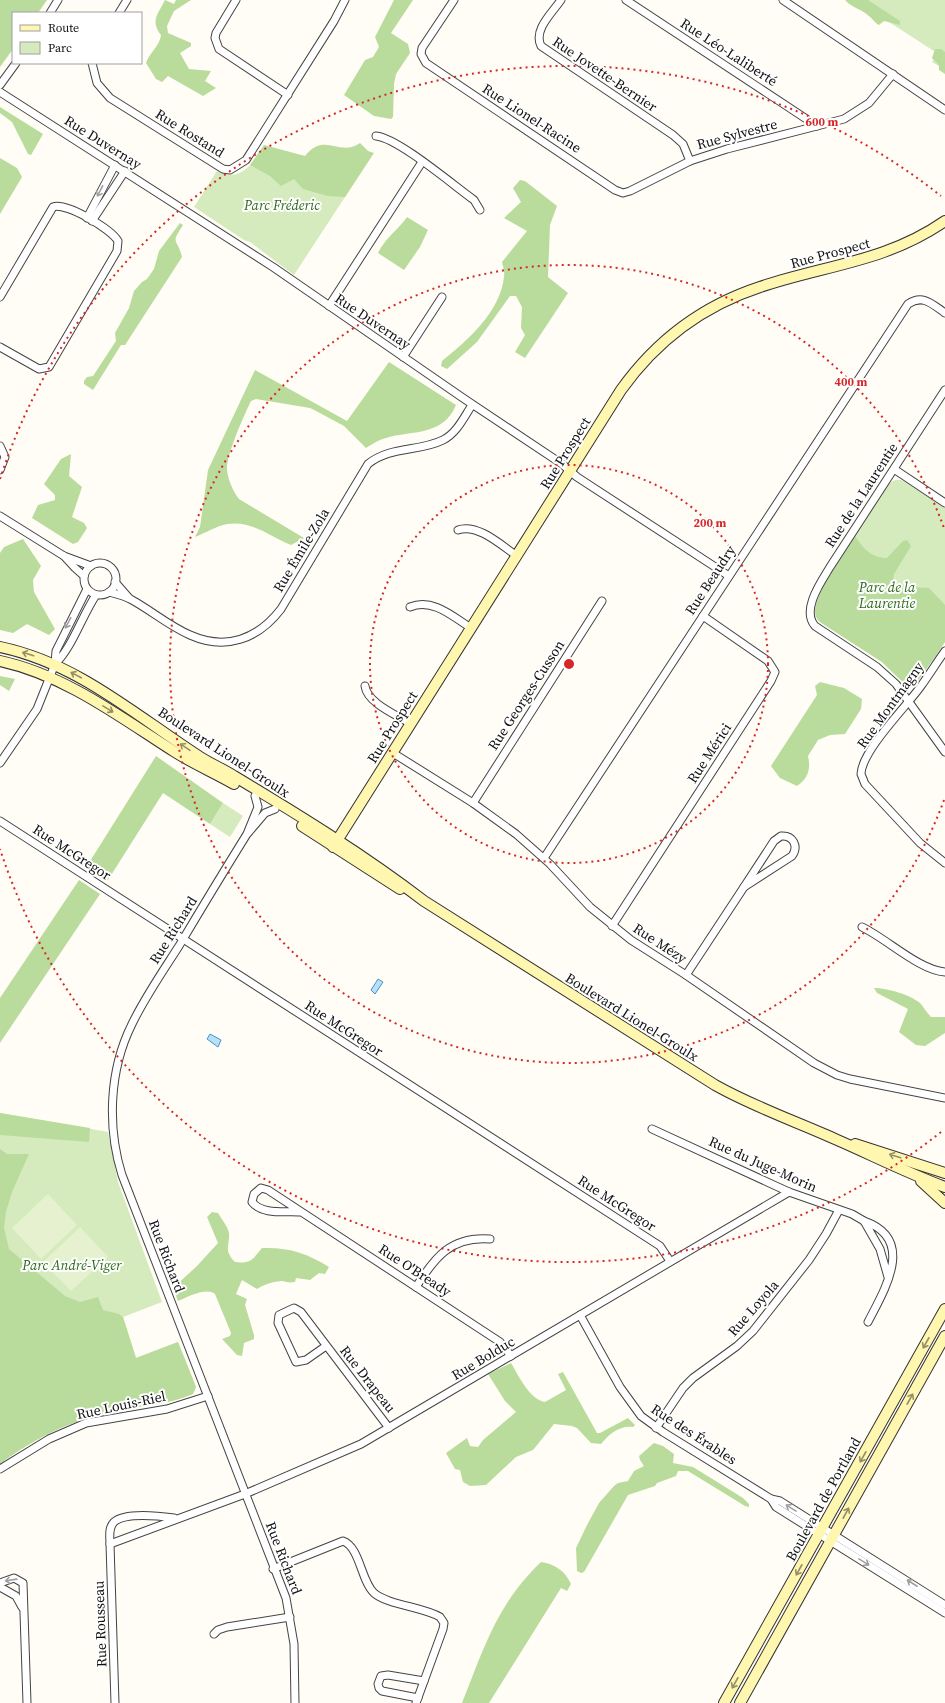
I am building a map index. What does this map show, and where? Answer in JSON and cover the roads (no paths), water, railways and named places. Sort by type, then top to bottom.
[{"type":"main road","name":"Rue Prospect","points":[[335,844],[628,380],[663,341],[693,318],[728,299],[760,286],[873,257],[892,250],[927,233],[945,221]]},
{"type":"main road","name":"Boulevard Lionel-Groulx","points":[[0,647],[30,654],[55,664],[114,697],[199,756],[335,844]]},
{"type":"main road","name":"Boulevard Lionel-Groulx","points":[[0,661],[50,677],[82,694],[189,760],[255,796],[392,876],[424,901],[715,1085],[758,1108],[835,1139],[913,1175],[945,1187]]},
{"type":"main road","name":"Boulevard Lionel-Groulx","points":[[835,1139],[862,1145],[945,1172]]},
{"type":"main road","points":[[913,1175],[945,1203]]},
{"type":"main road","name":"Boulevard de Portland","points":[[724,1703],[945,1309]]},
{"type":"main road","name":"Boulevard de Portland","points":[[740,1703],[945,1336]]},
{"type":"street","points":[[51,12],[58,0]]},
{"type":"street","points":[[119,12],[127,0]]},
{"type":"street","points":[[236,0],[216,33],[215,38],[219,49],[288,95]]},
{"type":"street","name":"Rue Rostand","points":[[92,64],[97,83],[110,98],[223,169],[230,170],[246,160],[288,95],[345,0]]},
{"type":"street","name":"Rue Lionel-Racine","points":[[454,0],[422,48],[421,54],[426,63],[615,190],[623,193]]},
{"type":"street","name":"Rue Jovette-Bernier","points":[[561,0],[539,34],[538,38],[541,46],[674,135],[683,144],[690,160]]},
{"type":"street","name":"Rue Léo-Laliberté","points":[[626,0],[817,126]]},
{"type":"street","points":[[783,0],[945,110]]},
{"type":"street","points":[[0,86],[15,64]]},
{"type":"street","name":"Rue Sylvestre","points":[[623,193],[630,191],[690,160],[844,119],[869,103],[893,74]]},
{"type":"street","name":"Rue Duvernay","points":[[0,92],[273,267],[472,405],[728,576]]},
{"type":"street","points":[[376,136],[382,136],[397,144],[474,200],[480,210]]},
{"type":"street","points":[[329,306],[422,162]]},
{"type":"street","points":[[89,219],[115,165]]},
{"type":"street","points":[[89,219],[125,171]]},
{"type":"street","points":[[0,297],[53,206],[64,206],[89,219],[115,236],[118,241],[117,251],[52,363],[44,369],[39,369],[0,347]]},
{"type":"street","points":[[403,357],[442,297]]},
{"type":"street","name":"Rue Beaudry","points":[[544,858],[908,304],[915,299],[922,299],[930,302],[945,313]]},
{"type":"street","name":"Rue de la Laurentie","points":[[908,701],[888,676],[815,626],[810,617],[811,606],[825,576],[894,469],[942,402],[945,390]]},
{"type":"street","name":"Rue Émile-Zola","points":[[109,592],[131,599],[181,630],[199,638],[228,642],[248,637],[266,627],[281,609],[368,464],[386,453],[444,439],[458,427],[472,405]]},
{"type":"street","points":[[0,446],[5,457],[0,470]]},
{"type":"street","points":[[894,469],[945,503]]},
{"type":"street","points":[[0,516],[64,556],[91,566],[101,564],[110,567],[115,574],[115,582],[109,592],[96,595],[87,588],[84,576],[64,556]]},
{"type":"street","points":[[458,530],[468,528],[477,531],[517,556]]},
{"type":"street","points":[[84,576],[91,566]]},
{"type":"street","name":"Rue Émile-Zola","points":[[115,582],[131,599]]},
{"type":"street","points":[[0,763],[33,717],[55,664],[56,651],[87,588]]},
{"type":"street","points":[[55,664],[64,655],[76,629],[96,595]]},
{"type":"street","name":"Rue Georges-Cusson","points":[[473,803],[602,601]]},
{"type":"street","points":[[410,607],[422,604],[434,605],[471,628]]},
{"type":"street","name":"Rue Mérici","points":[[612,926],[771,681],[775,672],[772,664],[703,616]]},
{"type":"street","name":"Rue Montmagny","points":[[945,651],[921,687],[894,716],[865,760],[861,774],[865,784],[916,838],[945,863]]},
{"type":"street","points":[[365,686],[371,699],[411,724]]},
{"type":"street","points":[[908,701],[945,752]]},
{"type":"street","name":"Rue Mézy","points":[[393,752],[506,826],[544,858],[590,907],[612,926],[814,1063],[837,1075],[945,1098]]},
{"type":"street","name":"Rue Richard","points":[[255,796],[258,807],[246,834],[131,1025],[119,1060],[116,1076],[113,1120],[115,1146],[122,1175],[246,1494],[273,1569],[286,1598],[290,1618],[296,1672],[295,1703]]},
{"type":"street","name":"Rue Richard","points":[[246,834],[257,825],[265,813],[275,809]]},
{"type":"street","name":"Rue McGregor","points":[[0,821],[660,1246],[670,1261]]},
{"type":"street","points":[[686,975],[776,838],[784,836],[792,840],[795,846],[792,856],[744,887]]},
{"type":"street","points":[[862,927],[924,966],[938,972],[945,972]]},
{"type":"street","name":"Rue du Juge-Morin","points":[[652,1129],[789,1192],[839,1210],[877,1227],[892,1245],[894,1260],[868,1322]]},
{"type":"street","name":"Rue O'Bready","points":[[299,1212],[259,1208],[252,1202],[254,1194],[258,1189],[265,1188],[299,1212],[500,1342],[511,1356]]},
{"type":"street","name":"Rue Bolduc","points":[[176,1519],[144,1516],[119,1519],[111,1526],[110,1544],[246,1494],[361,1444],[789,1192]]},
{"type":"street","name":"Rue Loyola","points":[[656,1428],[683,1388],[693,1378],[737,1346],[753,1331],[809,1260],[826,1234],[839,1210]]},
{"type":"street","points":[[864,1221],[880,1249],[888,1277]]},
{"type":"street","points":[[416,1287],[432,1261],[442,1252],[467,1240],[490,1238]]},
{"type":"street","name":"Rue Drapeau","points":[[326,1346],[306,1360],[296,1362],[278,1323],[280,1315],[290,1309],[297,1309],[326,1346],[389,1428]]},
{"type":"street","name":"Rue des Érables","points":[[580,1315],[628,1400],[641,1416],[656,1428],[771,1499],[780,1501],[832,1538],[945,1613]]},
{"type":"street","name":"Rue Louis-Riel","points":[[0,1469],[49,1438],[86,1423],[167,1409],[208,1396]]},
{"type":"street","name":"Rue des Érables","points":[[832,1538],[945,1605]]},
{"type":"street","points":[[273,1569],[343,1541],[352,1548],[373,1592],[382,1597],[436,1614],[443,1620],[443,1629],[424,1682],[417,1700],[379,1688],[379,1680],[381,1676],[388,1675],[424,1682]]},
{"type":"street","name":"Rue Rousseau","points":[[110,1544],[115,1703]]},
{"type":"street","points":[[0,1583],[14,1578],[23,1583],[27,1703]]},
{"type":"street","points":[[0,1588],[16,1596],[23,1609]]},
{"type":"street","points":[[214,1634],[218,1630],[227,1627],[290,1618]]},
{"type":"water","points":[[378,979],[383,982],[375,994],[371,990]]},
{"type":"water","points":[[210,1034],[221,1040],[218,1047],[207,1039]]},
{"type":"park label","name":"Parc Fréderic","points":[[282,205]]},
{"type":"park label","name":"Parc de la Laurentie","points":[[887,596]]},
{"type":"park label","name":"Parc André-Viger","points":[[72,1265]]}]
